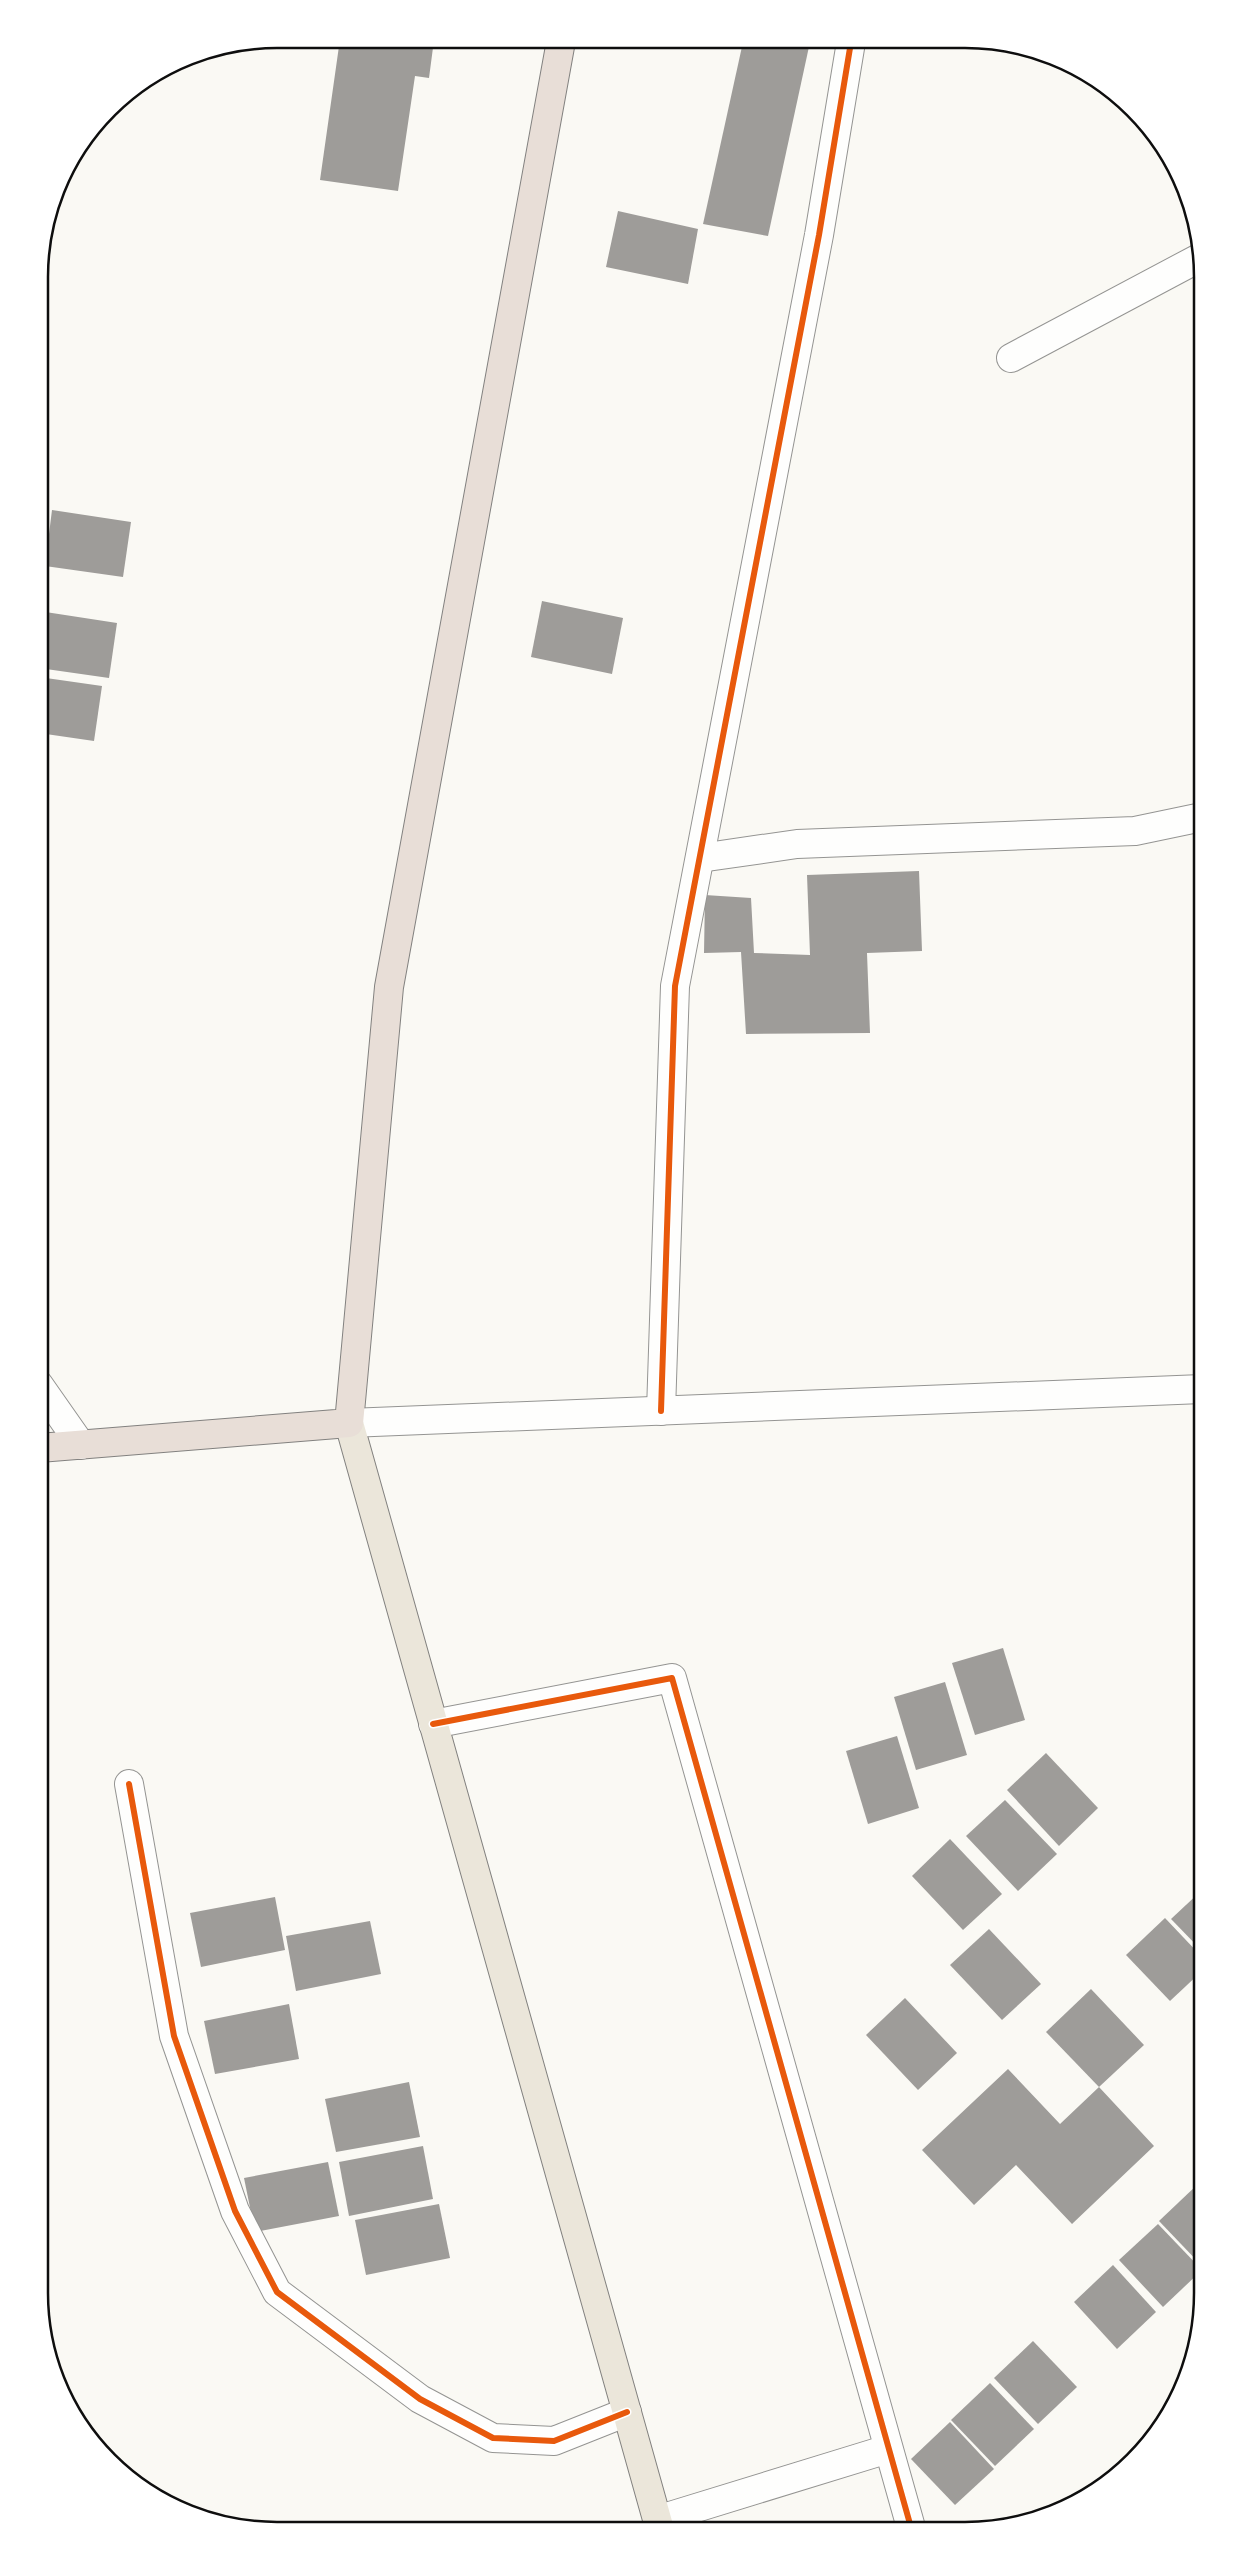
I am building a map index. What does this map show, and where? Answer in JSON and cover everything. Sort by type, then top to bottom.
[{"type":"highway","points":[[47,1447],[349,1423],[389,987],[560,48]]},
{"type":"main road","points":[[349,1423],[658,2522]]},
{"type":"street","points":[[661,1410],[676,986],[819,236],[850,48]]},
{"type":"street","points":[[1011,358],[1193,261]]},
{"type":"street","points":[[700,858],[797,844],[1135,830],[1194,819]]},
{"type":"street","points":[[349,1423],[1194,1389]]},
{"type":"street","points":[[47,1396],[81,1444]]},
{"type":"street","points":[[433,1724],[672,1678],[909,2522]]},
{"type":"street","points":[[130,1784],[174,2036],[235,2211],[277,2292],[420,2399],[493,2438],[554,2441],[627,2412]]},
{"type":"street","points":[[668,2522],[888,2449]]},
{"type":"building","points":[[339,48],[433,48],[429,78],[415,76],[398,191],[320,180]]},
{"type":"building","points":[[742,48],[809,48],[768,236],[703,224]]},
{"type":"building","points":[[618,211],[698,229],[688,284],[606,267]]},
{"type":"building","points":[[52,510],[131,522],[123,577],[47,566]]},
{"type":"building","points":[[542,601],[623,618],[612,674],[531,657]]},
{"type":"building","points":[[47,612],[117,623],[109,678],[47,669]]},
{"type":"building","points":[[47,678],[102,686],[94,741],[47,734]]},
{"type":"building","points":[[919,871],[922,951],[867,953],[870,1033],[746,1034],[741,952],[704,953],[705,895],[751,898],[754,953],[810,955],[807,875]]},
{"type":"building","points":[[1003,1648],[1025,1720],[975,1735],[952,1663]]},
{"type":"building","points":[[945,1682],[967,1755],[916,1770],[894,1697]]},
{"type":"building","points":[[897,1736],[919,1808],[868,1824],[846,1751]]},
{"type":"building","points":[[1046,1753],[1098,1808],[1059,1846],[1007,1790]]},
{"type":"building","points":[[1005,1800],[1057,1854],[1018,1891],[966,1836]]},
{"type":"building","points":[[950,1839],[1002,1894],[963,1930],[912,1876]]},
{"type":"building","points":[[275,1897],[285,1950],[201,1967],[190,1913]]},
{"type":"building","points":[[1194,1897],[1194,1943],[1171,1919]]},
{"type":"building","points":[[1165,1918],[1194,1949],[1194,1978],[1170,2001],[1126,1955]]},
{"type":"building","points":[[370,1921],[381,1974],[296,1991],[286,1936]]},
{"type":"building","points":[[989,1929],[1041,1984],[1002,2020],[950,1965]]},
{"type":"building","points":[[1091,1989],[1144,2045],[1099,2087],[1046,2032]]},
{"type":"building","points":[[905,1998],[957,2053],[918,2090],[866,2035]]},
{"type":"building","points":[[289,2004],[299,2059],[215,2074],[204,2021]]},
{"type":"building","points":[[1008,2069],[1060,2124],[1099,2087],[1154,2146],[1072,2224],[1016,2165],[974,2205],[922,2150]]},
{"type":"building","points":[[409,2082],[420,2137],[336,2152],[325,2099]]},
{"type":"building","points":[[423,2146],[433,2199],[349,2216],[339,2162]]},
{"type":"building","points":[[328,2162],[339,2216],[255,2232],[244,2178]]},
{"type":"building","points":[[1194,2188],[1194,2258],[1159,2221]]},
{"type":"building","points":[[439,2204],[450,2258],[366,2275],[355,2220]]},
{"type":"building","points":[[1158,2224],[1194,2262],[1194,2278],[1163,2307],[1119,2260]]},
{"type":"building","points":[[1113,2265],[1156,2312],[1117,2349],[1074,2302]]},
{"type":"building","points":[[1033,2341],[1077,2387],[1038,2424],[994,2378]]},
{"type":"building","points":[[990,2383],[1034,2429],[995,2466],[951,2420]]},
{"type":"building","points":[[950,2422],[994,2469],[955,2505],[911,2459]]},
{"type":"cycle path","points":[[661,1411],[675,986],[819,235],[850,48]]},
{"type":"cycle path","points":[[433,1724],[672,1678],[909,2522]]},
{"type":"cycle path","points":[[129,1784],[174,2036],[235,2211],[277,2292],[420,2399],[493,2438],[554,2441],[627,2412]]}]
